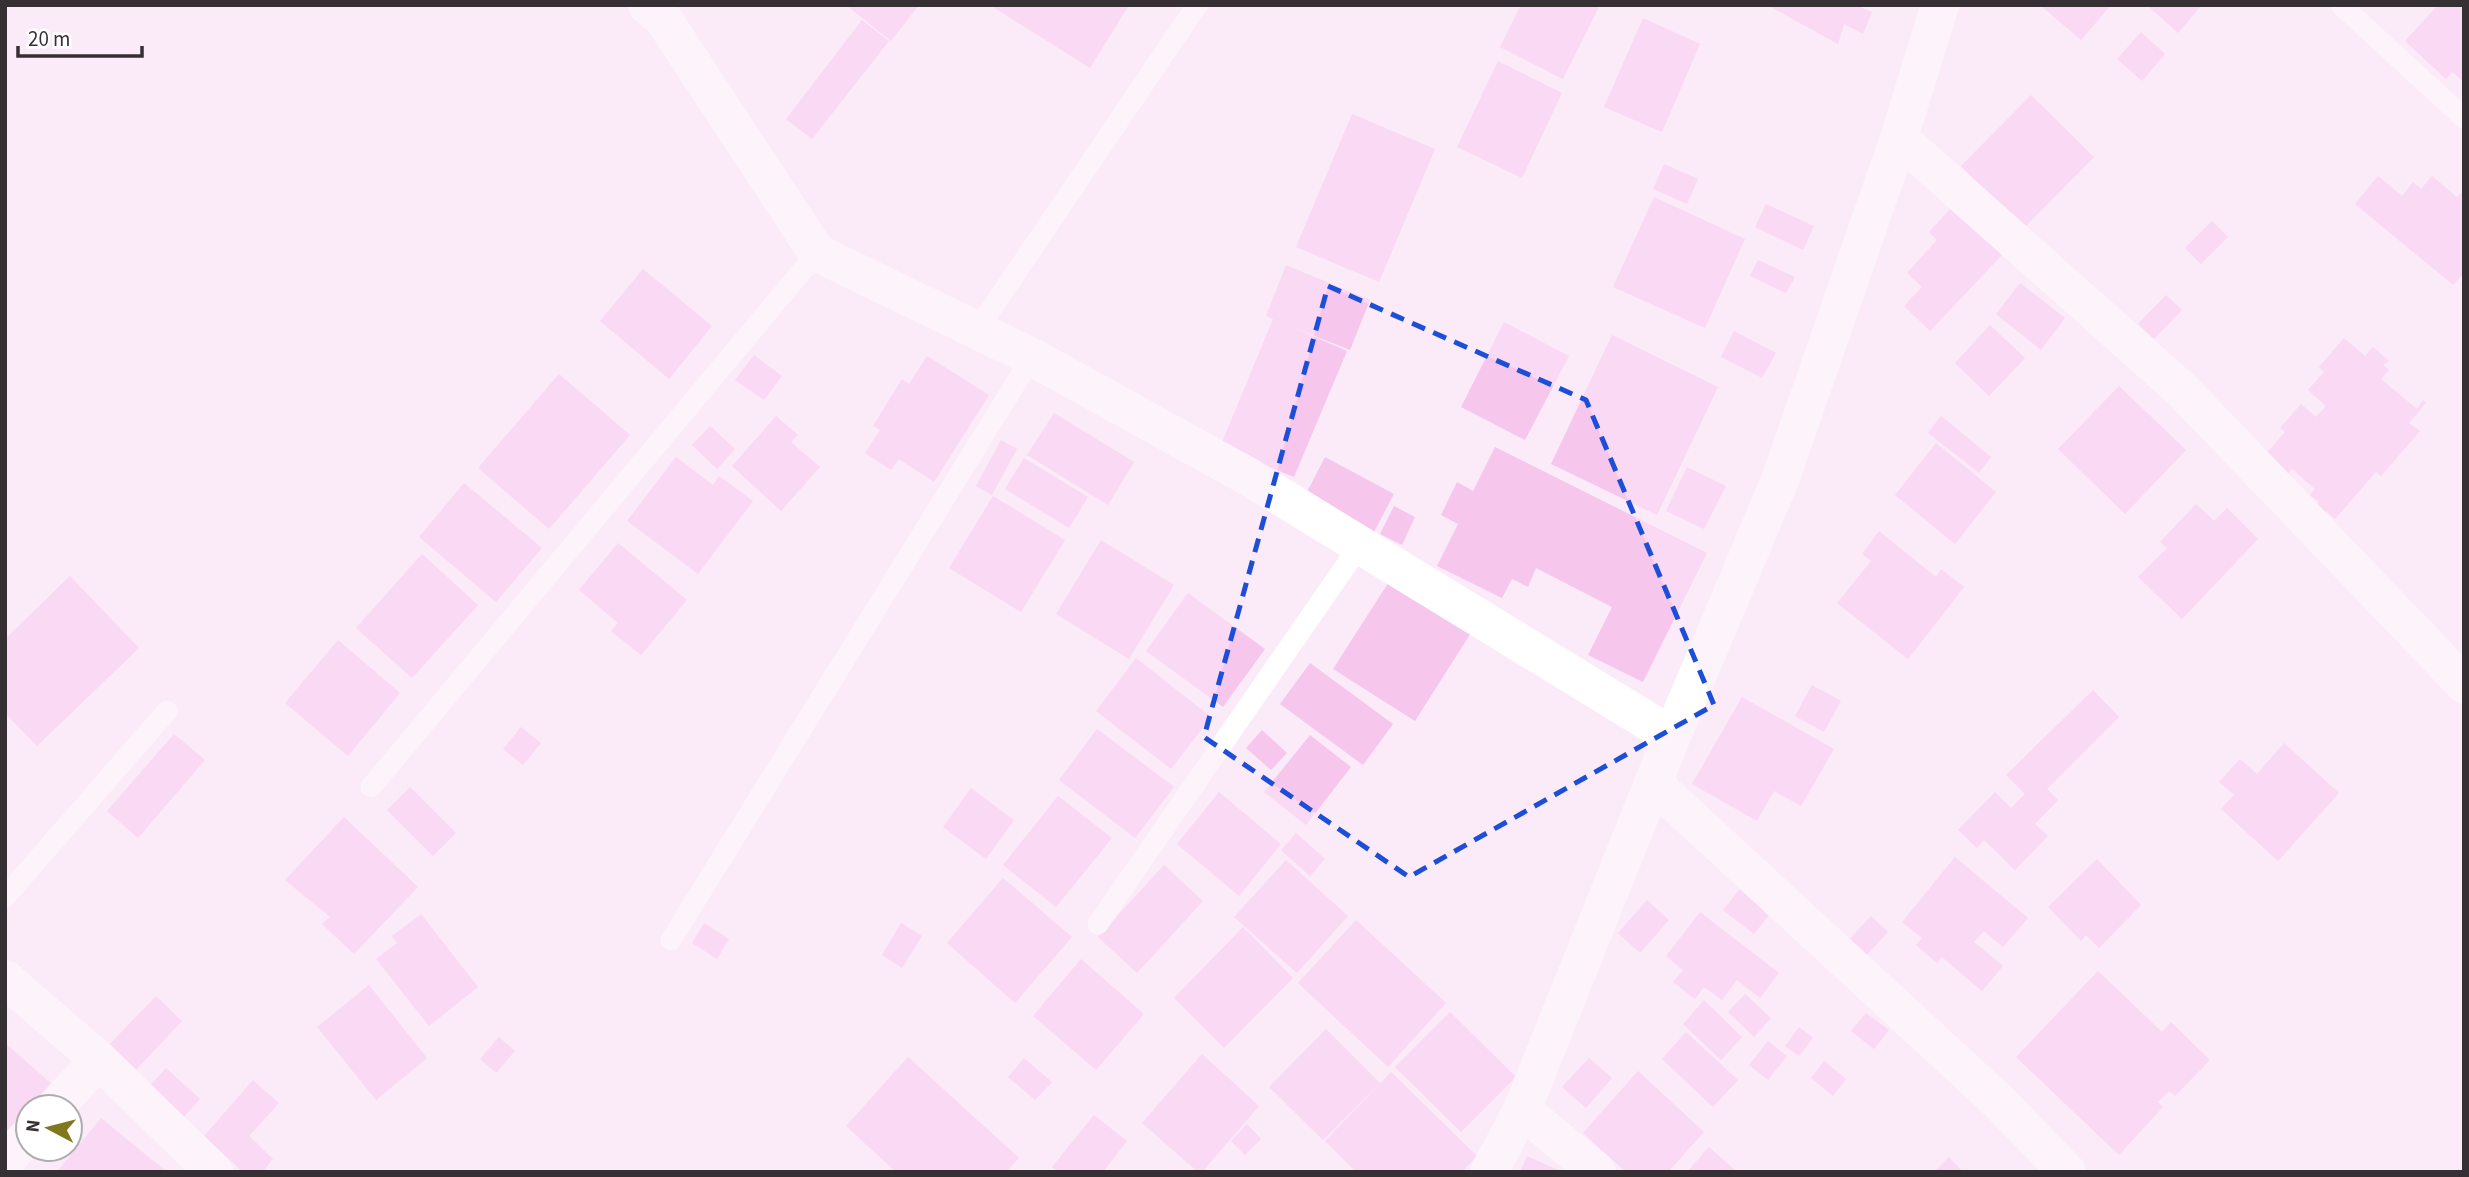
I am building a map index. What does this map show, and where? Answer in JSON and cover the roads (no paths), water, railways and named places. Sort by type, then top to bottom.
[{"type":"street","points":[[647,5],[664,20],[817,253],[1032,357],[1249,477],[1672,736]]},
{"type":"street","points":[[1489,1172],[1522,1110],[1672,736],[1780,480],[1899,138],[1940,5]]},
{"type":"street","points":[[1899,138],[2182,390],[2464,684]]},
{"type":"street","points":[[1653,783],[1987,1091],[2067,1172]]},
{"type":"street","points":[[5,979],[99,1060],[214,1172]]},
{"type":"street","points":[[68,1093],[99,1060]]},
{"type":"street","points":[[1522,1110],[1597,1172]]},
{"type":"lane","points":[[977,330],[1197,5]]},
{"type":"lane","points":[[2341,5],[2464,118]]},
{"type":"lane","points":[[371,787],[817,253]]},
{"type":"lane","points":[[671,940],[1032,357]]},
{"type":"lane","points":[[1098,924],[1360,545]]},
{"type":"lane","points":[[5,897],[167,711]]}]
